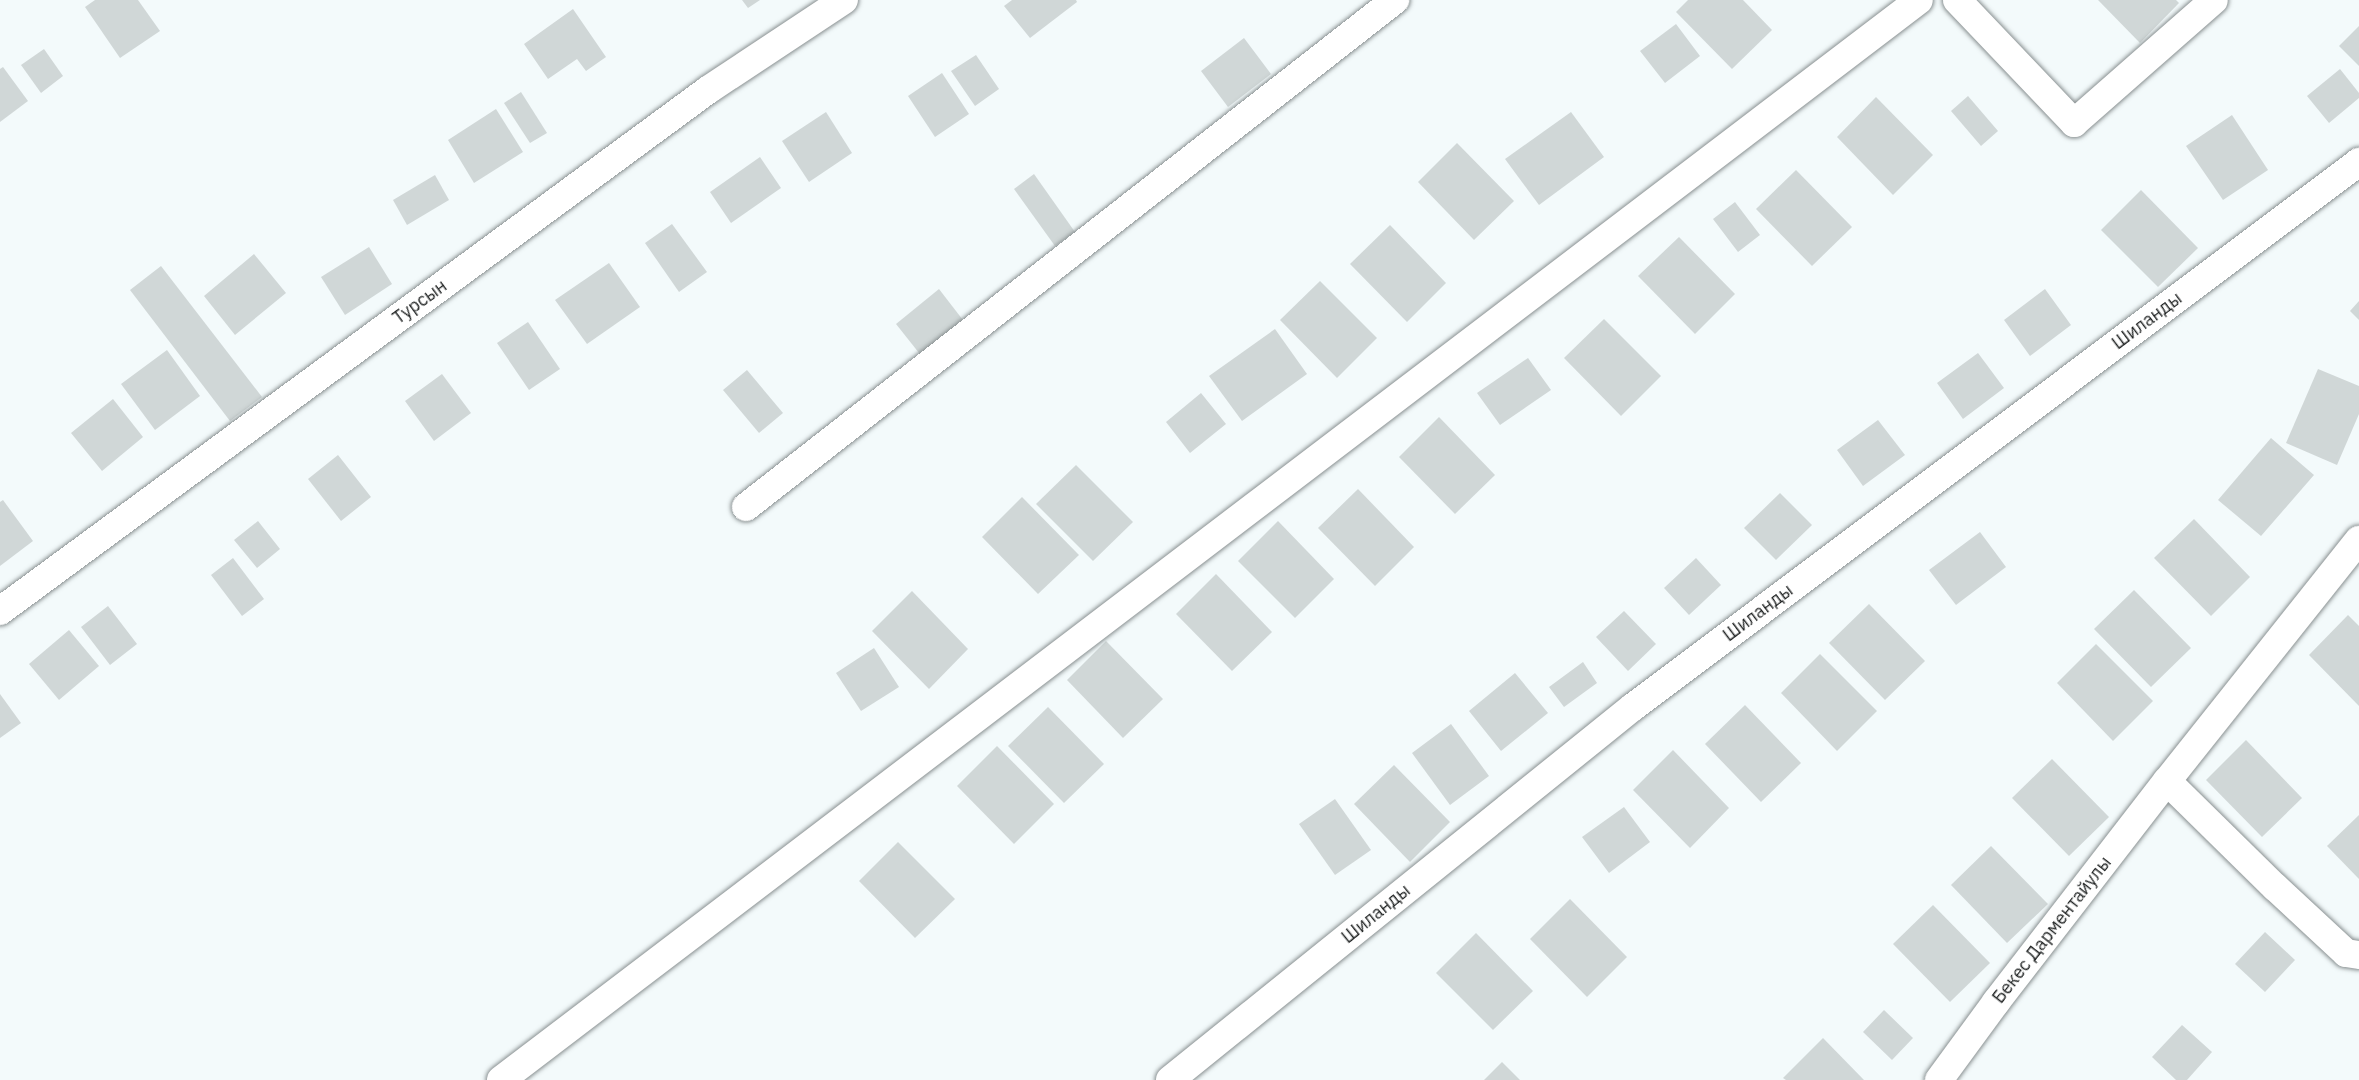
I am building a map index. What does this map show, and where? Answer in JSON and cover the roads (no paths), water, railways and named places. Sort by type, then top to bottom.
[{"type":"street","name":"Турсын","points":[[0,610],[708,90],[844,0]]},
{"type":"street","points":[[746,507],[1395,0]]},
{"type":"street","points":[[501,1080],[1919,0]]},
{"type":"street","points":[[1957,0],[2074,123],[2214,0]]},
{"type":"street","name":"Шиланды","points":[[1170,1080],[1633,707],[2359,162]]},
{"type":"street","name":"Бекес Дарментайулы","points":[[1939,1080],[1996,1002],[2167,781],[2359,540]]},
{"type":"street","points":[[2167,781],[2338,945],[2346,952],[2359,955]]}]
